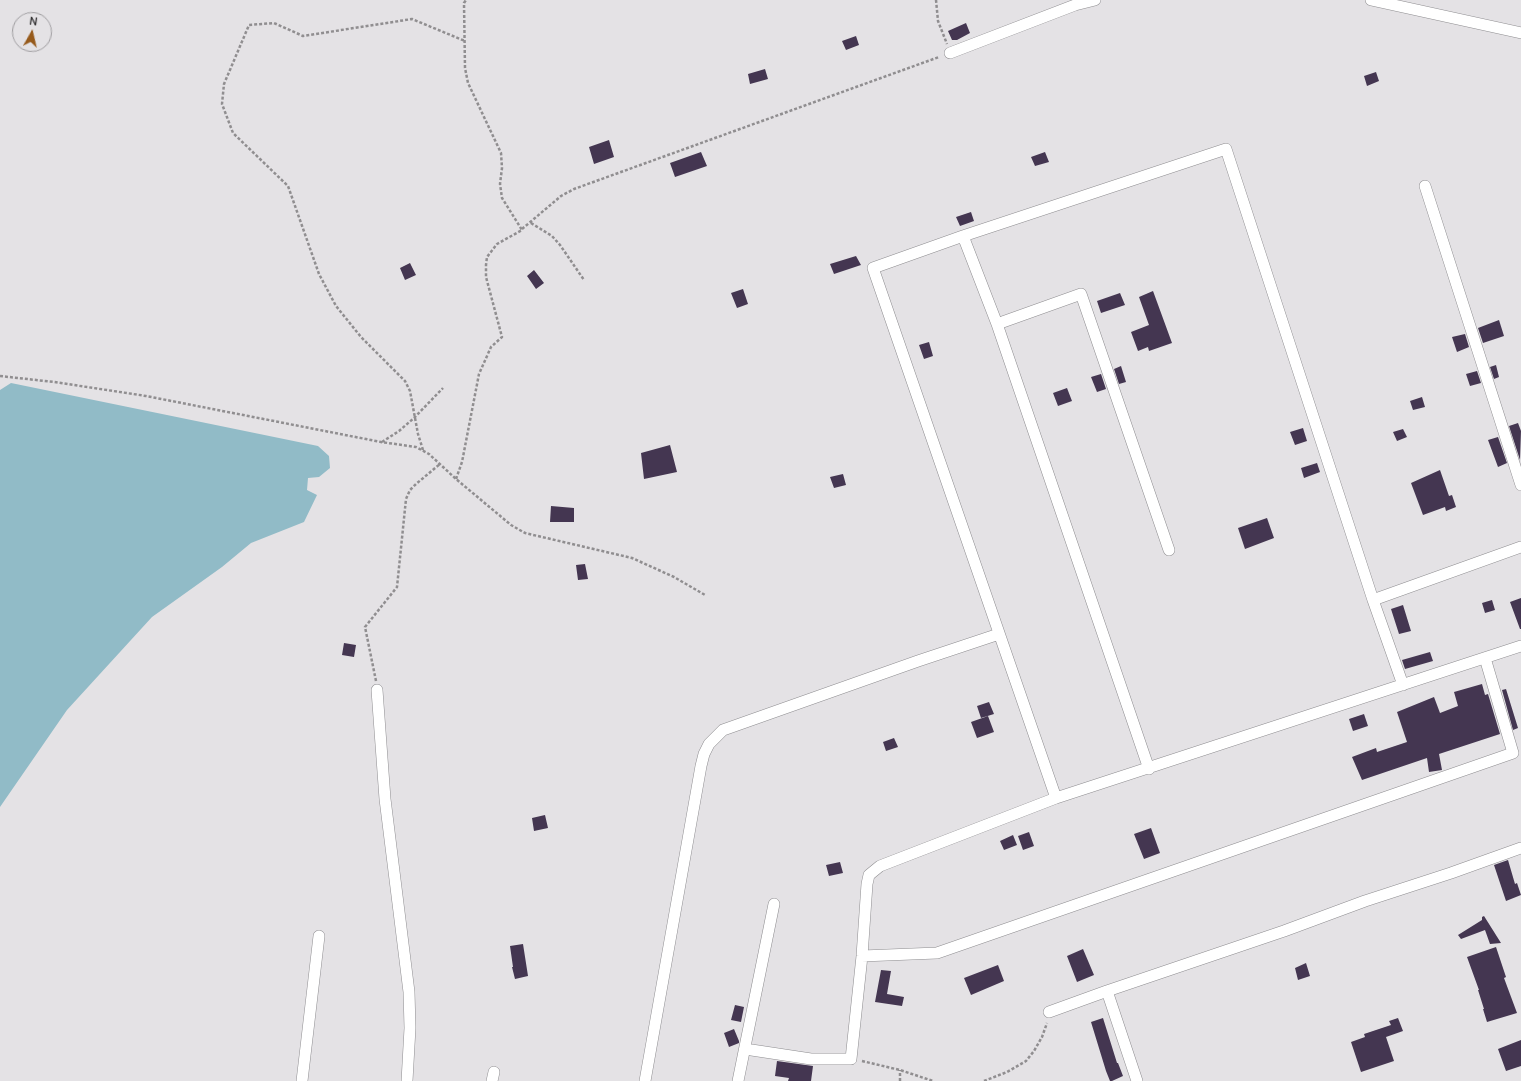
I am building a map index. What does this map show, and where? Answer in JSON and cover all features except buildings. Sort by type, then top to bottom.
[{"type":"street","points":[[950,53],[1075,5],[1095,0]]},
{"type":"street","points":[[1370,0],[1521,33]]},
{"type":"street","points":[[1056,798],[872,268],[963,236],[1226,149],[1373,600],[1403,685]]},
{"type":"street","points":[[1425,186],[1521,484]]},
{"type":"street","points":[[963,236],[997,324],[1149,769]]},
{"type":"street","points":[[997,324],[1081,294],[1169,550]]},
{"type":"street","points":[[1373,600],[1521,547]]},
{"type":"street","points":[[645,1081],[701,766],[704,754],[709,744],[723,730],[999,634]]},
{"type":"street","points":[[745,1049],[811,1059],[851,1058],[862,956],[867,884],[869,875],[876,868],[1056,798],[1149,769],[1521,646]]},
{"type":"street","points":[[862,956],[937,953],[1513,753],[1485,658]]},
{"type":"street","points":[[377,690],[385,799],[409,992],[410,1028],[406,1081]]},
{"type":"street","points":[[1049,1012],[1521,848]]},
{"type":"street","points":[[738,1081],[774,904]]},
{"type":"street","points":[[302,1081],[319,936]]},
{"type":"street","points":[[1107,991],[1137,1081]]},
{"type":"path","points":[[466,0],[465,68],[468,83],[501,153],[502,168],[500,184],[502,198],[522,230]]},
{"type":"path","points":[[456,479],[462,462],[479,374],[491,347],[502,337],[486,277],[487,257],[497,244],[522,230],[560,196],[574,189],[950,53],[938,21],[936,0]]},
{"type":"path","points":[[423,450],[414,418],[410,391],[405,381],[361,337],[336,306],[319,274],[288,186],[233,133],[222,104],[224,84],[249,25],[274,23],[303,36],[412,19],[465,41]]},
{"type":"path","points":[[531,223],[552,236],[584,280]]},
{"type":"path","points":[[0,376],[54,382],[146,396],[381,442],[416,447],[423,450],[511,525],[525,533],[632,558],[674,577],[705,595]]},
{"type":"path","points":[[381,442],[399,431],[414,418],[443,388]]},
{"type":"path","points":[[377,690],[365,627],[397,587],[406,499],[410,490],[440,464]]},
{"type":"path","points":[[984,1081],[1007,1072],[1026,1061],[1034,1052],[1042,1037],[1049,1012]]},
{"type":"path","points":[[851,1058],[900,1070],[932,1081]]},
{"type":"path","points":[[900,1070],[900,1081]]},
{"type":"water","points":[[11,383],[318,446],[329,456],[330,468],[319,477],[308,478],[307,490],[317,495],[304,522],[251,543],[222,567],[152,617],[67,710],[0,807],[0,390]]}]
